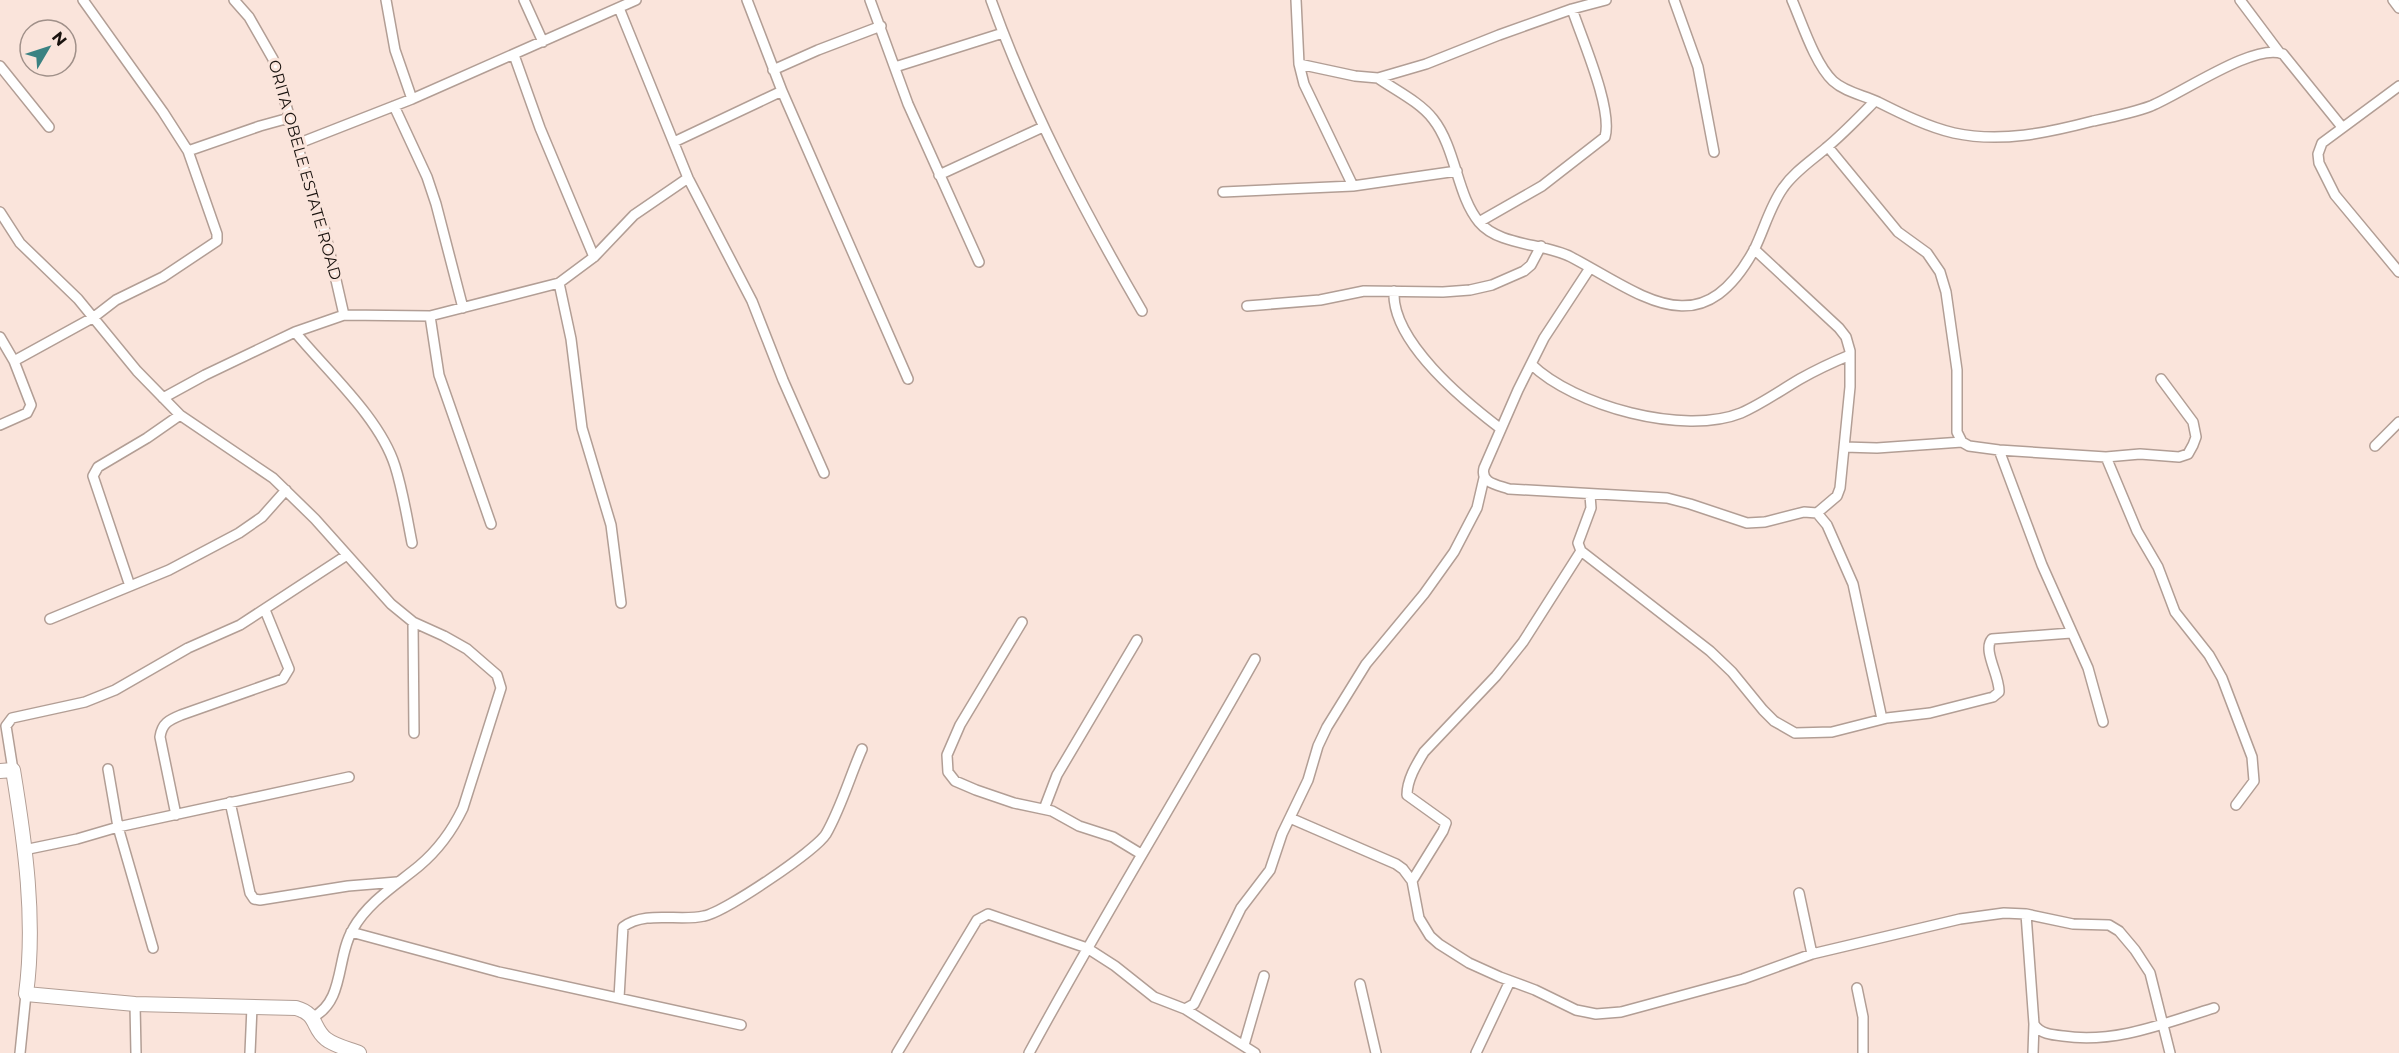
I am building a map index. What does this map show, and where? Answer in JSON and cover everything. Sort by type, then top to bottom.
[{"type":"street","points":[[14,361],[94,317],[109,304],[163,277],[216,241],[217,234],[188,151],[83,0]]},
{"type":"street","name":"ORITA OBELE ESTATE ROAD","points":[[234,0],[249,17],[273,59],[289,118],[323,223],[344,315]]},
{"type":"street","points":[[386,0],[396,50],[412,99]]},
{"type":"street","points":[[524,0],[543,42]]},
{"type":"street","points":[[297,144],[412,99],[636,0]]},
{"type":"street","points":[[747,0],[773,70],[908,379]]},
{"type":"street","points":[[870,0],[908,104],[979,262]]},
{"type":"street","points":[[991,0],[1003,33],[1072,186],[1142,310]]},
{"type":"street","points":[[1296,0],[1299,64],[1304,84],[1353,186]]},
{"type":"street","points":[[1299,64],[1378,78],[1426,64],[1572,9],[1606,0]]},
{"type":"street","points":[[1674,0],[1698,67],[1714,152]]},
{"type":"street","points":[[1792,0],[1820,62],[1833,81],[1844,89],[1929,125],[1954,133],[2021,137],[2065,128],[2150,106],[2245,59],[2265,51],[2279,52]]},
{"type":"street","points":[[2240,0],[2279,52],[2295,67],[2342,127]]},
{"type":"street","points":[[2393,0],[2399,8]]},
{"type":"street","points":[[619,8],[688,178],[752,301],[783,380],[824,473]]},
{"type":"street","points":[[1479,222],[1542,186],[1605,138],[1603,102],[1572,9]]},
{"type":"street","points":[[773,70],[881,26]]},
{"type":"street","points":[[895,67],[1003,33]]},
{"type":"street","points":[[514,55],[540,128],[594,257]]},
{"type":"street","points":[[0,66],[49,127]]},
{"type":"street","points":[[1378,78],[1431,116],[1449,148],[1456,171],[1479,222],[1496,236],[1557,250],[1646,298],[1687,305],[1714,298],[1729,285],[1754,249],[1787,182],[1828,147],[1875,101]]},
{"type":"street","points":[[2399,86],[2322,143],[2318,154],[2319,163],[2335,195],[2399,272]]},
{"type":"street","points":[[674,142],[782,91]]},
{"type":"street","points":[[394,106],[427,177],[463,308]]},
{"type":"street","points":[[188,151],[289,118]]},
{"type":"street","points":[[939,175],[1044,126]]},
{"type":"street","points":[[1828,147],[1898,232],[1926,253],[1940,272],[1946,292],[1957,370],[1957,432],[1962,442],[1969,446],[1999,450],[2106,458],[2140,454],[2179,457],[2188,454],[2196,437],[2193,423],[2161,379]]},
{"type":"street","points":[[1223,192],[1353,186],[1456,171]]},
{"type":"street","points":[[163,398],[295,332],[344,315],[430,316],[559,283],[594,257],[634,215],[688,178]]},
{"type":"street","points":[[0,212],[20,243],[94,317],[136,371],[180,415],[257,466],[286,490],[391,604],[413,622],[467,649],[497,675],[501,688],[463,808],[455,824],[421,864],[397,882],[358,920],[351,932],[332,999],[323,1012],[313,1017]]},
{"type":"street","points":[[1247,306],[1320,300],[1364,291],[1470,290],[1492,285],[1524,271],[1531,265],[1541,246]]},
{"type":"street","points":[[1484,478],[1487,482],[1509,489],[1667,498],[1747,523],[1765,522],[1804,512],[1817,513],[1827,506],[1839,492],[1850,387],[1850,355],[1846,337],[1754,249]]},
{"type":"street","points":[[1185,1010],[1194,1004],[1247,898],[1270,870],[1290,818],[1308,780],[1318,746],[1347,693],[1366,664],[1424,594],[1454,552],[1477,508],[1484,468],[1531,364],[1561,309],[1590,268]]},
{"type":"street","points":[[559,283],[571,339],[582,428],[611,525],[621,603]]},
{"type":"street","points":[[1394,291],[1394,309],[1418,351],[1457,395],[1501,429]]},
{"type":"street","points":[[430,316],[439,375],[491,524]]},
{"type":"street","points":[[295,332],[356,404],[386,446],[395,466],[412,543]]},
{"type":"street","points":[[0,337],[14,361],[31,405],[27,413],[0,425]]},
{"type":"street","points":[[1531,364],[1544,377],[1597,403],[1620,410],[1694,421],[1718,420],[1740,413],[1850,355]]},
{"type":"street","points":[[130,586],[93,476],[98,467],[180,415]]},
{"type":"street","points":[[2375,446],[2399,422]]},
{"type":"street","points":[[1844,447],[1877,448],[1962,442]]},
{"type":"street","points":[[1999,450],[2042,565],[2088,668],[2103,723]]},
{"type":"street","points":[[2106,458],[2137,531],[2158,567],[2175,612],[2209,656],[2222,678],[2252,757],[2254,781],[2236,805]]},
{"type":"street","points":[[50,620],[169,570],[239,533],[262,517],[286,490]]},
{"type":"street","points":[[1590,495],[1592,508],[1578,543],[1581,551],[1710,651],[1732,672],[1763,710],[1784,728],[1803,734],[1832,732],[1882,719],[1930,713],[1997,694],[2000,682],[1988,650],[1992,639],[2072,633]]},
{"type":"street","points":[[1817,513],[1827,525],[1853,584],[1882,719]]},
{"type":"street","points":[[1412,881],[1446,823],[1407,795],[1416,765],[1424,752],[1496,676],[1522,642],[1581,551]]},
{"type":"street","points":[[20,1053],[29,967],[30,926],[24,850],[7,770],[6,726],[12,718],[85,702],[115,690],[188,648],[240,625],[348,555]]},
{"type":"street","points":[[176,815],[160,737],[161,730],[166,722],[180,714],[283,679],[287,675],[289,669],[265,610]]},
{"type":"street","points":[[413,622],[414,733]]},
{"type":"street","points":[[1022,622],[960,725],[950,747],[948,772],[955,781],[976,790],[1014,803],[1044,809],[1079,826],[1113,837],[1141,854]]},
{"type":"street","points":[[1044,809],[1057,774],[1137,640]]},
{"type":"street","points":[[1030,1052],[1087,948],[1255,659]]},
{"type":"street","points":[[619,998],[623,927],[645,920],[704,916],[730,904],[812,849],[825,834],[862,749]]},
{"type":"street","points":[[108,769],[117,827],[153,948]]},
{"type":"street","points":[[24,850],[77,839],[117,827],[349,777]]},
{"type":"street","points":[[230,802],[250,892],[254,899],[260,900],[348,886],[397,882]]},
{"type":"street","points":[[1290,818],[1403,868],[1412,881],[1419,918],[1430,936],[1469,963],[1576,1010],[1596,1014],[1621,1012],[1743,979],[1812,954],[1960,919],[2004,913],[2026,914],[2073,924],[2115,927],[2135,950],[2150,973],[2169,1053]]},
{"type":"street","points":[[1799,893],[1812,954]]},
{"type":"street","points":[[897,1053],[977,920],[988,914],[1087,948],[1115,966],[1154,997],[1185,1010],[1255,1053]]},
{"type":"street","points":[[2026,914],[2034,1024],[2032,1053]]},
{"type":"street","points":[[351,932],[500,972],[741,1025]]},
{"type":"street","points":[[1244,1045],[1264,976]]},
{"type":"street","points":[[1476,1053],[1510,981]]},
{"type":"street","points":[[1360,984],[1376,1053]]},
{"type":"street","points":[[1857,988],[1863,1017],[1863,1053]]},
{"type":"street","points":[[26,994],[135,1004],[296,1008],[305,1010],[313,1017],[321,1034],[327,1040],[358,1053]]},
{"type":"street","points":[[135,1004],[136,1053]]},
{"type":"street","points":[[249,1053],[252,1007]]},
{"type":"street","points":[[2034,1024],[2039,1030],[2050,1034],[2093,1038],[2124,1035],[2214,1008]]}]
